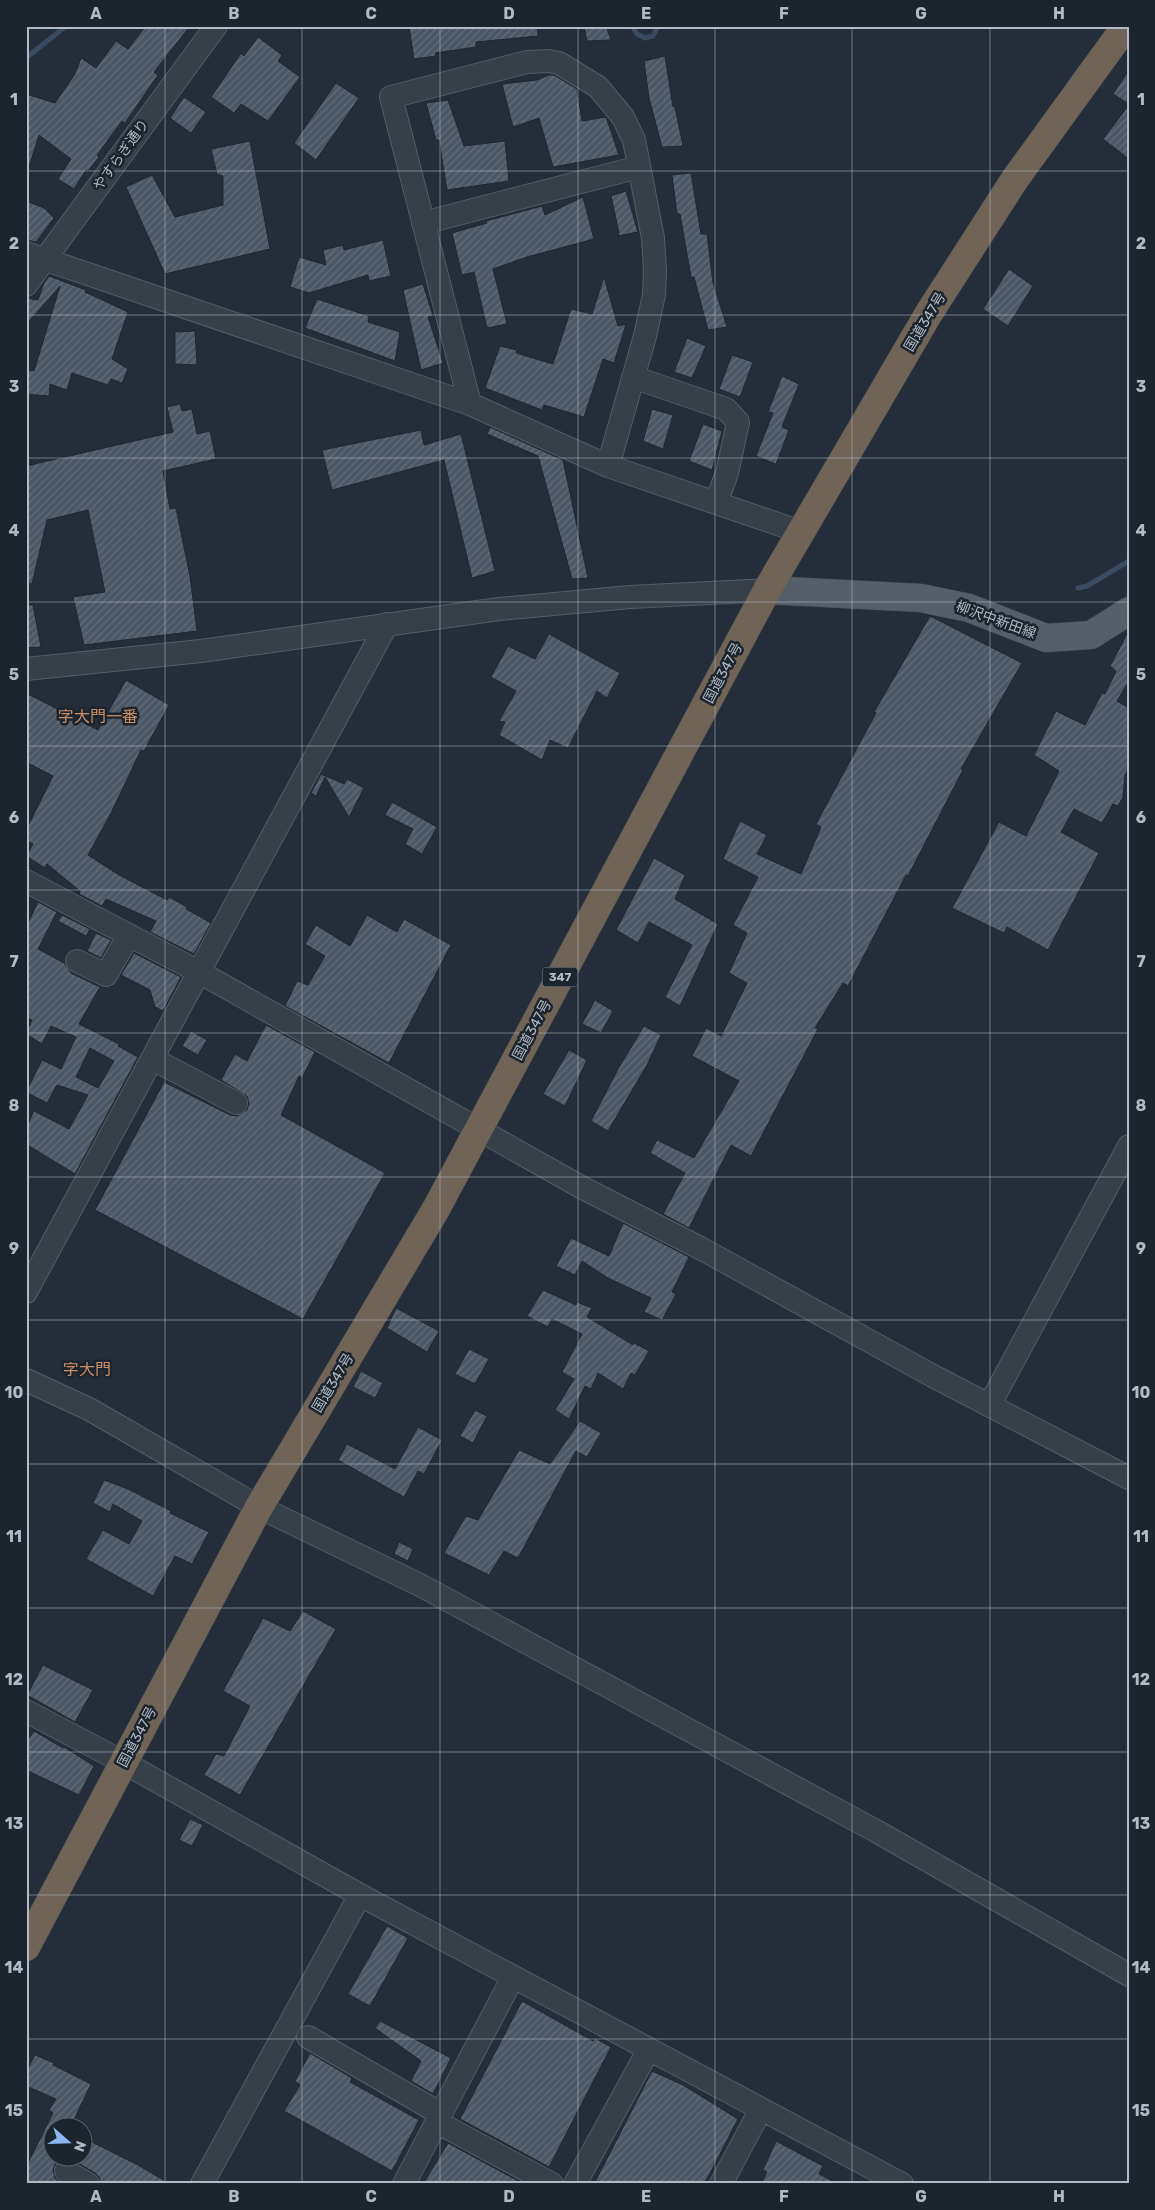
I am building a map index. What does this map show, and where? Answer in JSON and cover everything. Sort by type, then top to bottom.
[{"type":"highway","name":"国道347号","points":[[26,1947],[259,1507],[436,1209],[767,590],[929,313],[1015,179],[1126,26]]},
{"type":"main road","name":"柳沢中新田線","points":[[767,590],[921,598],[969,608],[1046,638],[1091,634],[1126,616]]},
{"type":"street","name":"やすらぎ通り","points":[[26,285],[35,257],[216,26]]},
{"type":"street","points":[[470,404],[391,96],[527,62],[560,63],[598,87],[612,101],[623,117],[634,140],[653,238],[654,295],[608,466]]},
{"type":"street","points":[[423,223],[639,167]]},
{"type":"street","points":[[35,257],[470,404],[608,466],[801,532]]},
{"type":"street","points":[[633,377],[726,410],[738,422],[727,473],[716,502]]},
{"type":"street","points":[[26,670],[201,651],[499,608],[630,597],[767,590]]},
{"type":"street","points":[[26,1292],[387,624]]},
{"type":"street","points":[[26,881],[199,972],[581,1187],[702,1249],[933,1376],[1129,1478]]},
{"type":"street","points":[[77,961],[106,975],[129,935]]},
{"type":"street","points":[[153,1059],[236,1103]]},
{"type":"street","points":[[990,1404],[1129,1146]]},
{"type":"street","points":[[26,1380],[89,1409],[259,1507],[420,1585],[876,1831],[1129,1975]]},
{"type":"street","points":[[26,1711],[123,1762],[360,1895],[901,2183]]},
{"type":"street","points":[[202,2184],[360,1895]]},
{"type":"street","points":[[404,2184],[513,1977]]},
{"type":"street","points":[[308,2037],[439,2118],[552,2184]]},
{"type":"street","points":[[575,2184],[649,2049]]},
{"type":"street","points":[[721,2184],[761,2109]]},
{"type":"street","points":[[66,2171],[88,2184]]},
{"type":"building","points":[[146,26],[190,26],[154,72],[158,75],[125,123],[122,121],[97,155],[99,157],[88,171],[86,170],[74,189],[58,179],[71,159],[39,135],[29,167],[26,166],[26,94],[55,103],[75,74],[81,58],[96,68],[116,41],[128,49]]},
{"type":"building","points":[[409,26],[537,26],[538,36],[476,42],[476,47],[435,53],[436,56],[414,59]]},
{"type":"building","points":[[584,26],[606,26],[611,40],[587,41]]},
{"type":"building","points":[[258,37],[282,55],[278,61],[300,77],[268,121],[241,104],[234,113],[211,97],[241,53],[244,56]]},
{"type":"building","points":[[665,56],[673,107],[675,107],[683,146],[662,147],[649,98],[644,61]]},
{"type":"building","points":[[1129,70],[1129,104],[1113,94]]},
{"type":"building","points":[[554,75],[577,89],[582,121],[606,117],[619,155],[553,167],[539,118],[513,127],[502,84],[537,80]]},
{"type":"building","points":[[336,83],[359,98],[316,160],[294,143]]},
{"type":"building","points":[[184,97],[206,112],[191,133],[170,118]]},
{"type":"building","points":[[448,100],[464,146],[505,141],[509,181],[447,190],[439,140],[436,140],[426,103]]},
{"type":"building","points":[[1129,105],[1129,159],[1103,139]]},
{"type":"building","points":[[250,141],[270,249],[165,274],[126,187],[152,175],[175,217],[223,205],[223,176],[217,174],[211,149]]},
{"type":"building","points":[[691,173],[701,234],[707,234],[713,283],[727,327],[708,330],[694,277],[691,277],[680,214],[677,214],[672,175]]},
{"type":"building","points":[[626,191],[638,232],[618,236],[619,233],[611,196]]},
{"type":"building","points":[[583,197],[594,239],[527,257],[493,269],[507,324],[487,328],[474,272],[462,275],[452,233],[487,223],[486,221],[542,206],[545,215]]},
{"type":"building","points":[[26,201],[44,208],[54,218],[36,242],[26,240]]},
{"type":"building","points":[[383,240],[391,276],[369,281],[368,275],[309,293],[290,287],[299,257],[326,265],[323,250],[343,245],[344,250]]},
{"type":"building","points":[[1009,269],[1033,286],[1008,326],[983,309]]},
{"type":"building","points":[[49,276],[86,290],[85,292],[128,312],[112,359],[128,369],[122,383],[111,379],[108,385],[72,373],[67,390],[50,384],[49,396],[26,394],[26,370],[34,371],[60,286],[26,325],[26,298],[38,300],[44,283]]},
{"type":"building","points":[[604,277],[618,326],[626,324],[614,363],[603,359],[584,417],[544,405],[542,410],[485,388],[500,346],[517,350],[516,353],[553,364],[571,309],[592,314]]},
{"type":"building","points":[[423,284],[433,316],[428,317],[443,363],[421,370],[403,290]]},
{"type":"building","points":[[317,299],[369,316],[368,322],[400,332],[395,361],[305,328]]},
{"type":"building","points":[[195,331],[197,365],[175,364],[175,332]]},
{"type":"building","points":[[687,338],[706,346],[692,378],[674,372]]},
{"type":"building","points":[[732,355],[753,362],[740,397],[719,389]]},
{"type":"building","points":[[782,376],[799,384],[782,427],[789,430],[776,464],[756,456],[773,413],[768,412]]},
{"type":"building","points":[[180,404],[182,411],[192,409],[197,434],[210,431],[216,459],[163,471],[170,509],[176,508],[190,576],[197,631],[84,645],[73,597],[105,592],[88,510],[47,520],[32,584],[26,583],[26,466],[173,432],[167,407]]},
{"type":"building","points":[[652,409],[673,415],[663,449],[643,441]]},
{"type":"building","points":[[703,424],[722,431],[712,470],[689,461]]},
{"type":"building","points":[[490,427],[563,460],[588,578],[572,579],[538,456],[487,434]]},
{"type":"building","points":[[421,430],[424,445],[461,434],[495,571],[472,578],[444,460],[332,490],[322,450]]},
{"type":"building","points":[[26,605],[33,605],[41,647],[26,648]]},
{"type":"building","points":[[930,616],[1022,663],[961,769],[963,770],[908,876],[906,875],[848,986],[843,983],[815,1028],[818,1029],[751,1156],[731,1145],[689,1228],[663,1214],[685,1173],[650,1153],[657,1140],[694,1158],[739,1081],[692,1056],[706,1028],[721,1036],[747,983],[729,973],[747,933],[733,925],[758,877],[723,859],[740,821],[767,835],[757,854],[801,874],[821,827],[816,824],[876,713],[874,712]]},
{"type":"building","points":[[1129,630],[1129,681],[1117,701],[1129,708],[1129,767],[1125,775],[1123,797],[1118,806],[1113,804],[1102,823],[1074,809],[1061,832],[1099,853],[1048,950],[1007,927],[1004,933],[952,908],[999,822],[1026,836],[1059,771],[1034,755],[1056,711],[1085,725],[1102,693],[1105,694],[1116,671],[1110,666]]},
{"type":"building","points":[[549,634],[620,673],[607,698],[597,691],[568,748],[550,740],[542,760],[499,735],[505,722],[499,721],[516,691],[491,677],[508,646],[535,659]]},
{"type":"building","points":[[126,680],[169,705],[144,751],[141,750],[111,813],[88,855],[119,875],[167,900],[169,897],[211,923],[194,954],[150,932],[156,921],[106,899],[102,906],[79,894],[80,891],[47,864],[45,868],[26,856],[33,844],[26,840],[26,830],[53,776],[26,762],[26,693],[98,730]]},
{"type":"building","points":[[321,774],[344,784],[347,779],[364,788],[349,817],[325,777],[316,796],[311,793]]},
{"type":"building","points":[[392,802],[437,827],[422,854],[405,844],[413,829],[385,815]]},
{"type":"building","points":[[654,858],[685,875],[675,899],[718,924],[680,1006],[665,997],[692,945],[649,922],[638,943],[616,930]]},
{"type":"building","points":[[38,902],[57,912],[38,949],[64,963],[71,973],[100,987],[79,1024],[119,1044],[118,1046],[138,1057],[75,1174],[26,1144],[26,1128],[34,1111],[69,1129],[88,1095],[57,1085],[47,1103],[26,1092],[42,1060],[61,1069],[76,1037],[51,1026],[42,1044],[26,1034],[32,1020],[26,1017],[26,927]],"holes":[[[90,1048],[114,1061],[98,1088],[76,1077]]]},
{"type":"building","points":[[62,915],[90,929],[86,936],[58,921]]},
{"type":"building","points":[[367,915],[397,932],[404,919],[451,945],[389,1063],[285,1006],[297,981],[308,985],[325,956],[305,944],[316,925],[350,946]]},
{"type":"building","points":[[96,933],[111,940],[101,958],[87,951]]},
{"type":"building","points":[[134,953],[181,977],[163,1011],[155,1007],[150,990],[121,975]]},
{"type":"building","points":[[595,1000],[613,1011],[601,1033],[582,1024]]},
{"type":"building","points":[[266,1025],[315,1052],[302,1078],[299,1076],[281,1115],[385,1173],[303,1319],[95,1210],[164,1082],[230,1115],[237,1116],[247,1110],[249,1103],[247,1096],[221,1080],[235,1054],[247,1061]]},
{"type":"building","points":[[644,1026],[661,1035],[647,1065],[608,1131],[591,1121],[618,1069]]},
{"type":"building","points":[[191,1031],[207,1040],[198,1055],[182,1046]]},
{"type":"building","points":[[569,1050],[587,1060],[565,1106],[543,1094]]},
{"type":"building","points":[[623,1223],[689,1257],[672,1292],[676,1294],[662,1320],[644,1312],[651,1298],[608,1278],[582,1261],[575,1275],[556,1266],[571,1238],[609,1256]]},
{"type":"building","points":[[543,1290],[576,1305],[577,1302],[592,1308],[587,1317],[633,1345],[634,1343],[649,1351],[635,1375],[631,1373],[623,1389],[598,1373],[591,1389],[585,1386],[569,1419],[555,1410],[574,1379],[562,1372],[582,1334],[552,1319],[548,1327],[527,1316]]},
{"type":"building","points":[[396,1308],[439,1331],[427,1352],[387,1328]]},
{"type":"building","points":[[469,1349],[489,1359],[475,1384],[455,1374]]},
{"type":"building","points":[[361,1371],[383,1383],[375,1398],[353,1387]]},
{"type":"building","points":[[475,1410],[487,1416],[473,1443],[460,1436]]},
{"type":"building","points":[[580,1421],[601,1433],[587,1457],[576,1451],[518,1558],[504,1551],[489,1575],[444,1553],[466,1516],[478,1520],[519,1450],[550,1464]]},
{"type":"building","points":[[418,1427],[442,1440],[424,1474],[418,1471],[404,1497],[338,1460],[347,1444],[395,1469]]},
{"type":"building","points":[[104,1480],[128,1489],[171,1511],[170,1513],[209,1532],[192,1564],[175,1556],[153,1596],[86,1559],[103,1530],[129,1544],[142,1521],[113,1504],[110,1512],[93,1503]]},
{"type":"building","points":[[399,1542],[413,1549],[408,1561],[394,1554]]},
{"type":"building","points":[[303,1611],[336,1629],[240,1795],[204,1775],[216,1754],[224,1756],[250,1706],[223,1691],[263,1618],[290,1631]]},
{"type":"building","points":[[43,1665],[93,1690],[75,1722],[27,1695]]},
{"type":"building","points":[[34,1731],[94,1766],[79,1795],[26,1770],[26,1742]]},
{"type":"building","points":[[190,1819],[203,1825],[192,1846],[179,1840]]},
{"type":"building","points":[[387,1926],[408,1938],[370,2006],[348,1994]]},
{"type":"building","points":[[522,2001],[593,2041],[595,2038],[611,2047],[549,2167],[460,2119]]},
{"type":"building","points":[[380,2021],[451,2058],[433,2094],[411,2081],[421,2061],[375,2028]]},
{"type":"building","points":[[310,2053],[352,2078],[350,2082],[419,2120],[392,2171],[284,2111],[300,2085],[295,2081]]},
{"type":"building","points":[[35,2055],[54,2063],[53,2065],[91,2084],[75,2118],[50,2118],[53,2113],[49,2110],[56,2099],[26,2086],[26,2072]]},
{"type":"building","points":[[652,2071],[683,2085],[738,2119],[703,2184],[594,2184]]},
{"type":"building","points":[[42,2135],[42,2168],[54,2168],[55,2178],[62,2184],[26,2184],[26,2167]]},
{"type":"building","points":[[776,2141],[823,2166],[819,2174],[838,2184],[761,2184],[767,2172],[763,2170]]},
{"type":"building","points":[[92,2142],[138,2165],[170,2184],[101,2184],[99,2177],[87,2168],[92,2168]]},
{"type":"building","points":[[448,2143],[524,2184],[423,2184]]},
{"type":"waterway","points":[[26,58],[66,26]]},
{"type":"waterway","points":[[632,26],[637,34],[645,38],[653,36],[658,26]]},
{"type":"waterway","points":[[1078,588],[1087,586],[1129,561]]},
{"type":"district","name":"字大門一番","points":[[98,716]]},
{"type":"district","name":"字大門","points":[[87,1369]]}]
